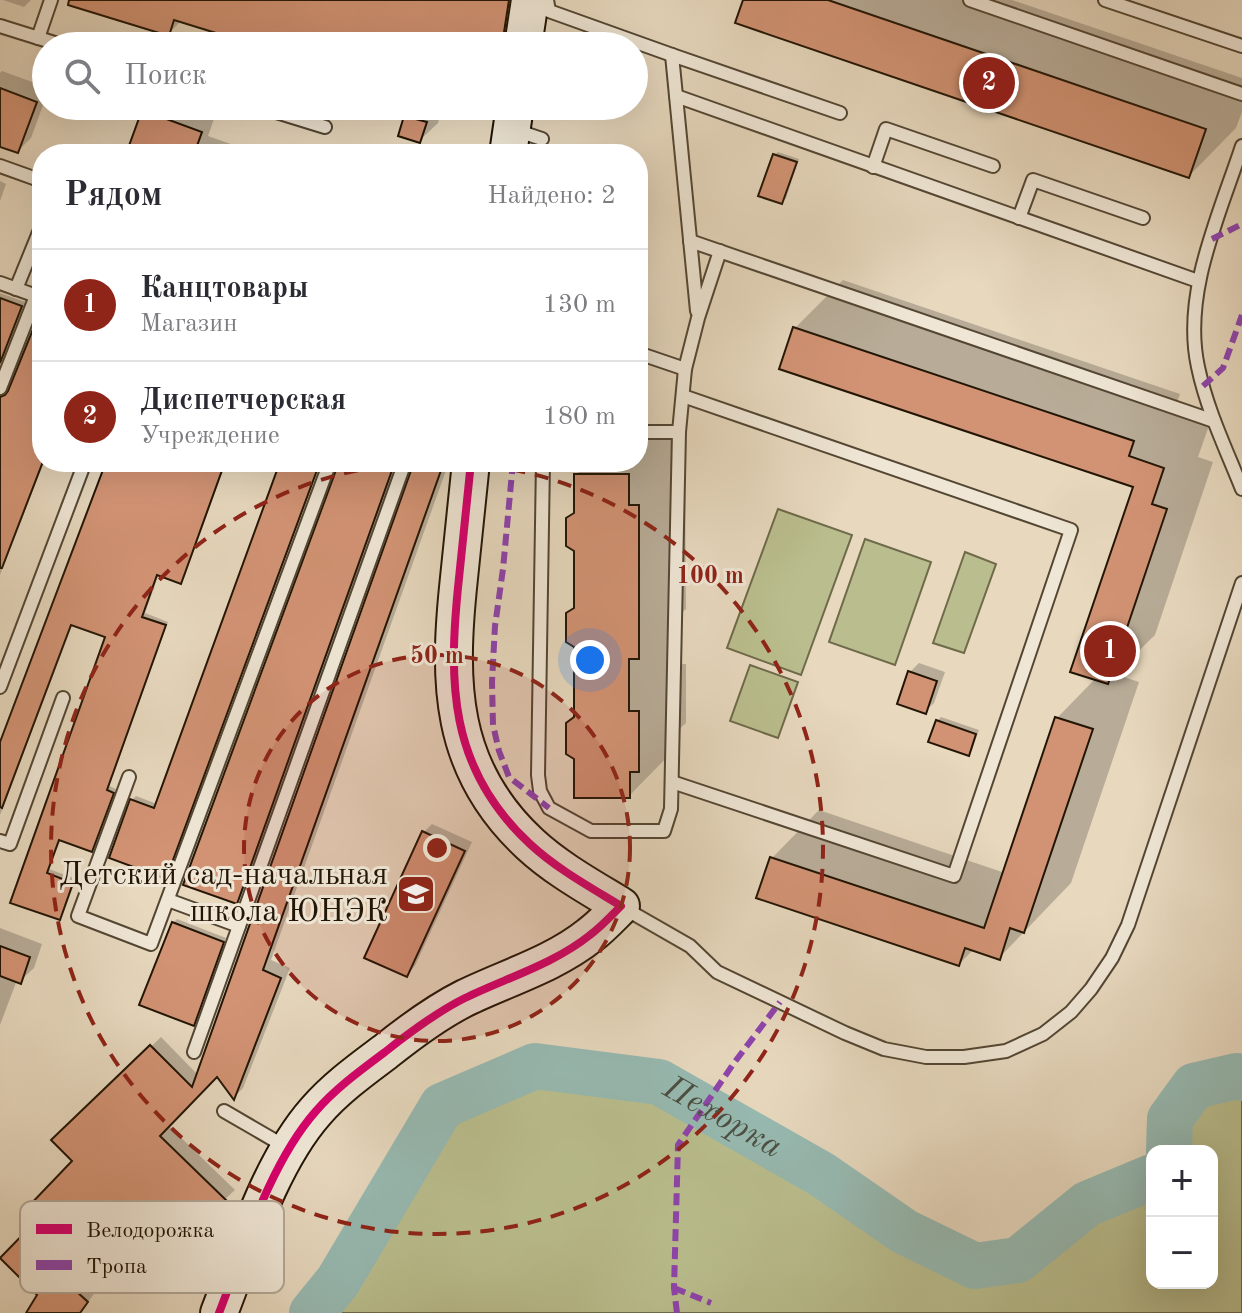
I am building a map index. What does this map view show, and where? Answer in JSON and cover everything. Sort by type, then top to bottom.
[{"type":"street","points":[[525,32],[530,0]]},
{"type":"street","points":[[264,1201],[289,1149],[315,1112],[350,1079],[407,1035],[421,1019],[545,962],[588,937],[621,906],[569,874],[530,844],[503,815],[467,753],[460,726],[453,664],[470,472]]},
{"type":"street","points":[[219,1313],[227,1293]]},
{"type":"lane","points":[[40,32],[51,0]]},
{"type":"lane","points":[[547,0],[549,11],[608,32]]},
{"type":"lane","points":[[970,0],[1242,94]]},
{"type":"lane","points":[[1105,0],[1242,46]]},
{"type":"lane","points":[[0,26],[32,36]]},
{"type":"lane","points":[[648,46],[840,113]]},
{"type":"lane","points":[[672,55],[698,318]]},
{"type":"lane","points":[[676,96],[1198,281]]},
{"type":"lane","points":[[302,120],[325,127]]},
{"type":"lane","points":[[873,167],[886,129],[993,166]]},
{"type":"lane","points":[[1242,146],[1198,281],[1194,337],[1198,365],[1214,421],[1242,489]]},
{"type":"lane","points":[[0,166],[32,177]]},
{"type":"lane","points":[[1019,218],[1033,180],[1143,218]]},
{"type":"lane","points":[[690,241],[1214,421]]},
{"type":"lane","points":[[16,289],[32,250]]},
{"type":"lane","points":[[543,472],[540,791],[549,808],[591,831],[664,831],[671,809],[679,432],[685,369],[720,251]]},
{"type":"lane","points":[[0,283],[32,295]]},
{"type":"lane","points":[[0,388],[32,313]]},
{"type":"lane","points":[[648,356],[685,369]]},
{"type":"lane","points":[[672,782],[954,876],[1071,530],[683,396]]},
{"type":"lane","points":[[648,432],[679,432]]},
{"type":"lane","points":[[0,687],[81,472]]},
{"type":"lane","points":[[129,777],[78,916],[151,944],[326,472]]},
{"type":"lane","points":[[194,1052],[401,472]]},
{"type":"lane","points":[[621,906],[690,946],[717,972],[884,1049],[926,1057],[964,1057],[1006,1051],[1043,1034],[1071,1012],[1091,989],[1112,958],[1128,925],[1242,583]]},
{"type":"lane","points":[[0,841],[10,844],[63,698]]},
{"type":"lane","points":[[168,900],[239,926]]},
{"type":"lane","points":[[224,1111],[289,1149]]},
{"type":"green space","points":[[778,509],[852,535],[801,675],[727,648]]},
{"type":"green space","points":[[865,539],[931,562],[895,665],[829,642]]},
{"type":"green space","points":[[965,552],[996,564],[964,653],[933,643]]},
{"type":"green space","points":[[750,665],[798,682],[778,738],[730,721]]},
{"type":"green space","points":[[535,1066],[659,1082],[821,1174],[905,1232],[975,1266],[1018,1260],[1087,1204],[1146,1179],[1146,1289],[1218,1289],[1218,1145],[1169,1145],[1170,1119],[1194,1086],[1237,1076],[1242,1078],[1242,1313],[312,1313],[338,1281],[442,1106]]},
{"type":"building","points":[[69,0],[509,0],[504,32],[213,32],[174,20],[170,32],[156,32],[68,5]]},
{"type":"building","points":[[743,0],[828,0],[1206,129],[1189,178],[735,23]]},
{"type":"building","points":[[0,88],[32,100],[32,115],[18,153],[0,147]]},
{"type":"building","points":[[138,120],[169,120],[202,132],[198,144],[130,144]]},
{"type":"building","points":[[403,120],[427,122],[420,143],[398,136]]},
{"type":"building","points":[[773,154],[797,162],[782,204],[758,196]]},
{"type":"building","points":[[0,298],[22,306],[0,363]]},
{"type":"building","points":[[793,327],[1134,441],[1129,456],[1164,468],[1152,504],[1167,509],[1108,684],[1070,672],[1133,487],[779,369]]},
{"type":"building","points":[[32,332],[32,472],[39,472],[0,568],[0,397],[8,391]]},
{"type":"building","points":[[102,472],[221,472],[181,584],[157,575],[142,617],[166,625],[107,790],[114,793],[92,852],[59,840],[47,873],[73,883],[60,920],[10,903],[105,637],[71,625],[2,808],[0,742]]},
{"type":"building","points":[[276,472],[316,472],[166,879],[109,858],[130,799],[154,808]]},
{"type":"building","points":[[335,472],[391,472],[237,904],[183,885]]},
{"type":"building","points":[[410,472],[440,472],[263,970],[281,978],[234,1100],[217,1077],[160,1136],[227,1201],[34,1201],[72,1161],[51,1140],[150,1045],[192,1087]]},
{"type":"building","points":[[574,474],[629,474],[629,505],[639,505],[639,659],[629,659],[629,711],[639,711],[639,772],[630,772],[630,798],[574,798],[574,759],[566,754],[566,723],[574,717],[574,647],[566,642],[566,613],[574,608],[574,551],[566,546],[566,518],[574,513]]},
{"type":"building","points":[[908,671],[937,681],[926,714],[897,704]]},
{"type":"building","points":[[1055,717],[1093,729],[1024,933],[1010,928],[1000,960],[965,948],[959,966],[756,898],[770,857],[984,928]]},
{"type":"building","points":[[936,720],[976,734],[969,756],[928,742]]},
{"type":"building","points":[[422,831],[465,851],[407,977],[364,958]]},
{"type":"building","points":[[172,922],[224,942],[194,1026],[139,1005]]},
{"type":"building","points":[[0,946],[30,957],[21,984],[0,976]]},
{"type":"building","points":[[20,1237],[20,1278],[0,1258]]},
{"type":"building","points":[[35,1293],[78,1293],[88,1302],[80,1313],[26,1313],[37,1295]]},
{"type":"waterway","name":"Пехорка","points":[[312,1313],[338,1281],[442,1106],[535,1066],[659,1082],[821,1174],[905,1232],[975,1266],[1018,1260],[1087,1204],[1146,1179]]},
{"type":"waterway","name":"Пехорка","points":[[1169,1145],[1170,1119],[1194,1086],[1237,1076],[1242,1078]]},
{"type":"marked path","points":[[1212,239],[1242,224]]},
{"type":"marked path","points":[[1203,386],[1223,368],[1242,315]]},
{"type":"marked path","points":[[512,472],[495,626],[493,725],[509,777],[549,808]]},
{"type":"marked path","points":[[677,1313],[674,1288],[678,1145],[780,1002]]},
{"type":"marked path","points":[[674,1288],[711,1303]]},
{"type":"cycle path","points":[[263,1201],[300,1132],[340,1087],[434,1016],[465,998],[561,954],[594,932],[621,906],[562,870],[530,844],[503,815],[483,785],[469,754],[460,721],[454,652],[470,472]]},
{"type":"cycle path","points":[[219,1313],[227,1293]]},
{"type":"place","name":"Диспетчерская","points":[[989,83]]},
{"type":"place","name":"Канцтовары","points":[[1110,651]]},
{"type":"place","name":"Детский сад-начальная школа ЮНЭК","points":[[416,894]]}]
